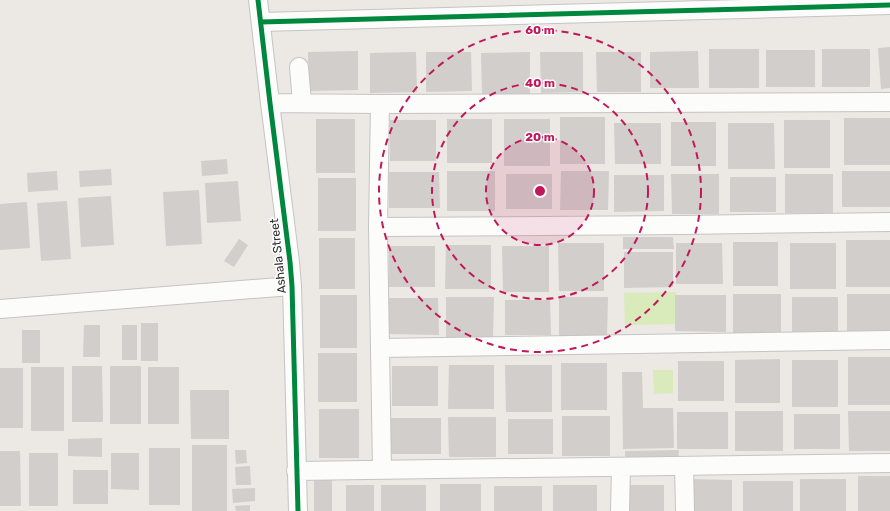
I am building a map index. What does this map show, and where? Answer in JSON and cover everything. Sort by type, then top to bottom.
[{"type":"street","name":"Ashala Street","points":[[258,0],[292,286],[298,511]]},
{"type":"street","points":[[261,22],[890,5]]},
{"type":"street","points":[[299,67],[302,103]]},
{"type":"street","points":[[270,103],[890,102]]},
{"type":"street","points":[[380,104],[378,227],[382,469]]},
{"type":"street","points":[[378,227],[890,222]]},
{"type":"street","points":[[0,309],[292,286]]},
{"type":"street","points":[[380,348],[890,340]]},
{"type":"street","points":[[296,471],[890,463]]},
{"type":"street","points":[[620,511],[621,466]]},
{"type":"street","points":[[684,466],[684,511]]},
{"type":"green space","points":[[676,292],[677,324],[625,325],[624,293]]},
{"type":"green space","points":[[653,370],[673,370],[673,393],[654,394]]},
{"type":"building","points":[[890,47],[890,88],[881,89],[878,48]]},
{"type":"building","points":[[709,49],[759,49],[759,88],[709,88]]},
{"type":"building","points":[[822,49],[870,49],[870,87],[822,87]]},
{"type":"building","points":[[766,50],[815,50],[815,87],[766,87]]},
{"type":"building","points":[[358,51],[358,90],[309,91],[308,52]]},
{"type":"building","points":[[698,51],[699,88],[650,88],[650,52]]},
{"type":"building","points":[[416,52],[417,92],[370,93],[370,53]]},
{"type":"building","points":[[426,52],[471,52],[472,91],[426,92]]},
{"type":"building","points":[[530,52],[530,94],[482,94],[481,53]]},
{"type":"building","points":[[540,52],[583,52],[583,92],[541,93]]},
{"type":"building","points":[[596,52],[641,52],[641,92],[597,92]]},
{"type":"building","points":[[560,117],[605,117],[605,164],[560,164]]},
{"type":"building","points":[[844,118],[890,118],[890,165],[844,165]]},
{"type":"building","points":[[316,119],[355,119],[355,173],[316,173]]},
{"type":"building","points":[[447,119],[492,119],[492,163],[447,163]]},
{"type":"building","points":[[504,119],[550,119],[550,166],[504,166]]},
{"type":"building","points":[[390,120],[436,120],[436,161],[390,161]]},
{"type":"building","points":[[784,120],[830,120],[830,168],[784,168]]},
{"type":"building","points":[[671,122],[716,122],[716,166],[671,166]]},
{"type":"building","points":[[614,123],[661,123],[661,164],[615,164]]},
{"type":"building","points":[[728,123],[774,123],[775,169],[728,169]]},
{"type":"building","points":[[227,159],[228,174],[202,176],[201,161]]},
{"type":"building","points":[[111,169],[112,185],[80,187],[79,171]]},
{"type":"building","points":[[57,171],[58,190],[28,192],[27,173]]},
{"type":"building","points":[[447,171],[495,171],[495,211],[447,211]]},
{"type":"building","points":[[561,171],[609,171],[608,210],[560,210]]},
{"type":"building","points":[[842,171],[890,171],[890,207],[842,207]]},
{"type":"building","points":[[389,172],[439,172],[440,208],[389,208]]},
{"type":"building","points":[[506,174],[552,174],[552,209],[506,209]]},
{"type":"building","points":[[671,174],[719,174],[719,214],[672,214]]},
{"type":"building","points":[[785,174],[833,174],[833,214],[785,213]]},
{"type":"building","points":[[614,175],[664,175],[664,211],[614,212]]},
{"type":"building","points":[[730,177],[776,177],[776,212],[730,212]]},
{"type":"building","points":[[318,178],[356,178],[356,231],[318,231]]},
{"type":"building","points":[[238,181],[241,221],[207,223],[205,183]]},
{"type":"building","points":[[199,190],[202,244],[166,246],[163,192]]},
{"type":"building","points":[[111,196],[114,245],[81,247],[78,198]]},
{"type":"building","points":[[67,201],[71,259],[41,261],[37,203]]},
{"type":"building","points":[[27,202],[30,248],[0,250],[0,204]]},
{"type":"building","points":[[623,237],[673,237],[674,249],[623,249]]},
{"type":"building","points":[[319,238],[355,238],[355,289],[319,289]]},
{"type":"building","points":[[239,239],[248,245],[234,267],[224,261]]},
{"type":"building","points":[[846,240],[890,240],[890,287],[846,287]]},
{"type":"building","points":[[733,242],[778,242],[778,286],[733,286]]},
{"type":"building","points":[[558,243],[604,243],[604,291],[559,291]]},
{"type":"building","points":[[676,243],[722,243],[723,284],[676,284]]},
{"type":"building","points":[[790,243],[836,243],[836,289],[790,289]]},
{"type":"building","points":[[446,245],[491,245],[491,289],[445,289]]},
{"type":"building","points":[[389,246],[435,246],[435,287],[389,287]]},
{"type":"building","points":[[502,246],[549,246],[549,292],[503,292]]},
{"type":"building","points":[[624,252],[673,252],[673,287],[624,288]]},
{"type":"building","points":[[733,294],[781,294],[781,334],[733,334]]},
{"type":"building","points":[[847,294],[890,294],[890,333],[847,333]]},
{"type":"building","points":[[320,295],[357,295],[357,348],[320,348]]},
{"type":"building","points":[[675,295],[726,295],[726,332],[675,331]]},
{"type":"building","points":[[446,297],[494,297],[493,337],[446,337]]},
{"type":"building","points":[[559,297],[608,297],[607,336],[559,337]]},
{"type":"building","points":[[792,297],[838,297],[838,332],[792,332]]},
{"type":"building","points":[[388,298],[438,298],[439,335],[388,334]]},
{"type":"building","points":[[505,300],[550,300],[551,335],[505,335]]},
{"type":"building","points":[[141,323],[158,323],[158,361],[141,361]]},
{"type":"building","points":[[84,325],[100,325],[100,357],[83,357]]},
{"type":"building","points":[[122,325],[137,325],[137,360],[122,360]]},
{"type":"building","points":[[22,330],[40,330],[40,363],[22,363]]},
{"type":"building","points":[[318,353],[357,353],[357,402],[318,402]]},
{"type":"building","points":[[848,357],[890,357],[890,405],[848,405]]},
{"type":"building","points":[[780,359],[780,403],[735,403],[735,360]]},
{"type":"building","points":[[792,360],[838,360],[838,407],[792,407]]},
{"type":"building","points":[[678,361],[724,361],[724,401],[678,401]]},
{"type":"building","points":[[561,363],[607,363],[607,410],[561,410]]},
{"type":"building","points":[[449,365],[494,365],[494,409],[448,409]]},
{"type":"building","points":[[505,365],[552,365],[552,412],[506,412]]},
{"type":"building","points":[[72,366],[102,366],[103,422],[72,422]]},
{"type":"building","points":[[110,366],[141,366],[141,424],[110,424]]},
{"type":"building","points":[[392,366],[438,366],[438,406],[392,406]]},
{"type":"building","points":[[31,367],[64,367],[64,431],[31,431]]},
{"type":"building","points":[[148,367],[179,367],[179,424],[148,424]]},
{"type":"building","points":[[0,368],[23,368],[23,428],[0,428]]},
{"type":"building","points":[[622,372],[642,372],[643,408],[673,408],[674,448],[623,449]]},
{"type":"building","points":[[190,390],[229,390],[229,439],[191,439]]},
{"type":"building","points":[[319,409],[359,409],[359,458],[319,458]]},
{"type":"building","points":[[735,411],[783,411],[783,451],[735,451]]},
{"type":"building","points":[[848,411],[890,411],[890,451],[849,451]]},
{"type":"building","points":[[677,412],[728,412],[728,449],[677,449]]},
{"type":"building","points":[[794,414],[840,414],[840,449],[794,449]]},
{"type":"building","points":[[562,416],[610,416],[610,456],[562,456]]},
{"type":"building","points":[[448,417],[496,417],[496,457],[449,457]]},
{"type":"building","points":[[391,418],[441,418],[441,454],[391,454]]},
{"type":"building","points":[[508,419],[553,419],[553,454],[508,454]]},
{"type":"building","points":[[102,438],[102,457],[68,456],[68,439]]},
{"type":"building","points":[[192,445],[227,445],[227,511],[192,511]]},
{"type":"building","points":[[149,448],[180,448],[180,505],[149,505]]},
{"type":"building","points":[[235,450],[246,450],[247,463],[236,464]]},
{"type":"building","points":[[679,450],[678,460],[625,461],[625,451]]},
{"type":"building","points":[[0,451],[20,451],[21,506],[0,506]]},
{"type":"building","points":[[29,453],[58,453],[58,506],[29,506]]},
{"type":"building","points":[[111,453],[139,453],[139,490],[111,489]]},
{"type":"building","points":[[250,466],[251,485],[236,485],[235,467]]},
{"type":"building","points":[[73,470],[108,470],[108,504],[73,504]]},
{"type":"building","points":[[858,476],[890,476],[890,511],[858,511]]},
{"type":"building","points":[[314,478],[332,478],[332,511],[314,511]]},
{"type":"building","points":[[688,479],[732,480],[732,511],[688,511]]},
{"type":"building","points":[[800,479],[846,479],[846,511],[800,511]]},
{"type":"building","points":[[743,481],[793,481],[793,511],[743,511]]},
{"type":"building","points":[[440,484],[481,484],[481,511],[440,511]]},
{"type":"building","points":[[346,485],[374,485],[374,511],[346,511]]},
{"type":"building","points":[[381,485],[426,485],[426,511],[381,511]]},
{"type":"building","points":[[553,485],[597,485],[597,511],[553,511]]},
{"type":"building","points":[[622,485],[664,485],[664,511],[622,511]]},
{"type":"building","points":[[494,486],[542,486],[542,511],[494,511]]},
{"type":"building","points":[[255,488],[255,501],[233,503],[232,489]]},
{"type":"building","points":[[250,505],[250,511],[236,511],[235,506]]},
{"type":"cycle path","points":[[258,0],[292,286],[298,511]]},
{"type":"cycle path","points":[[261,22],[890,5]]}]
